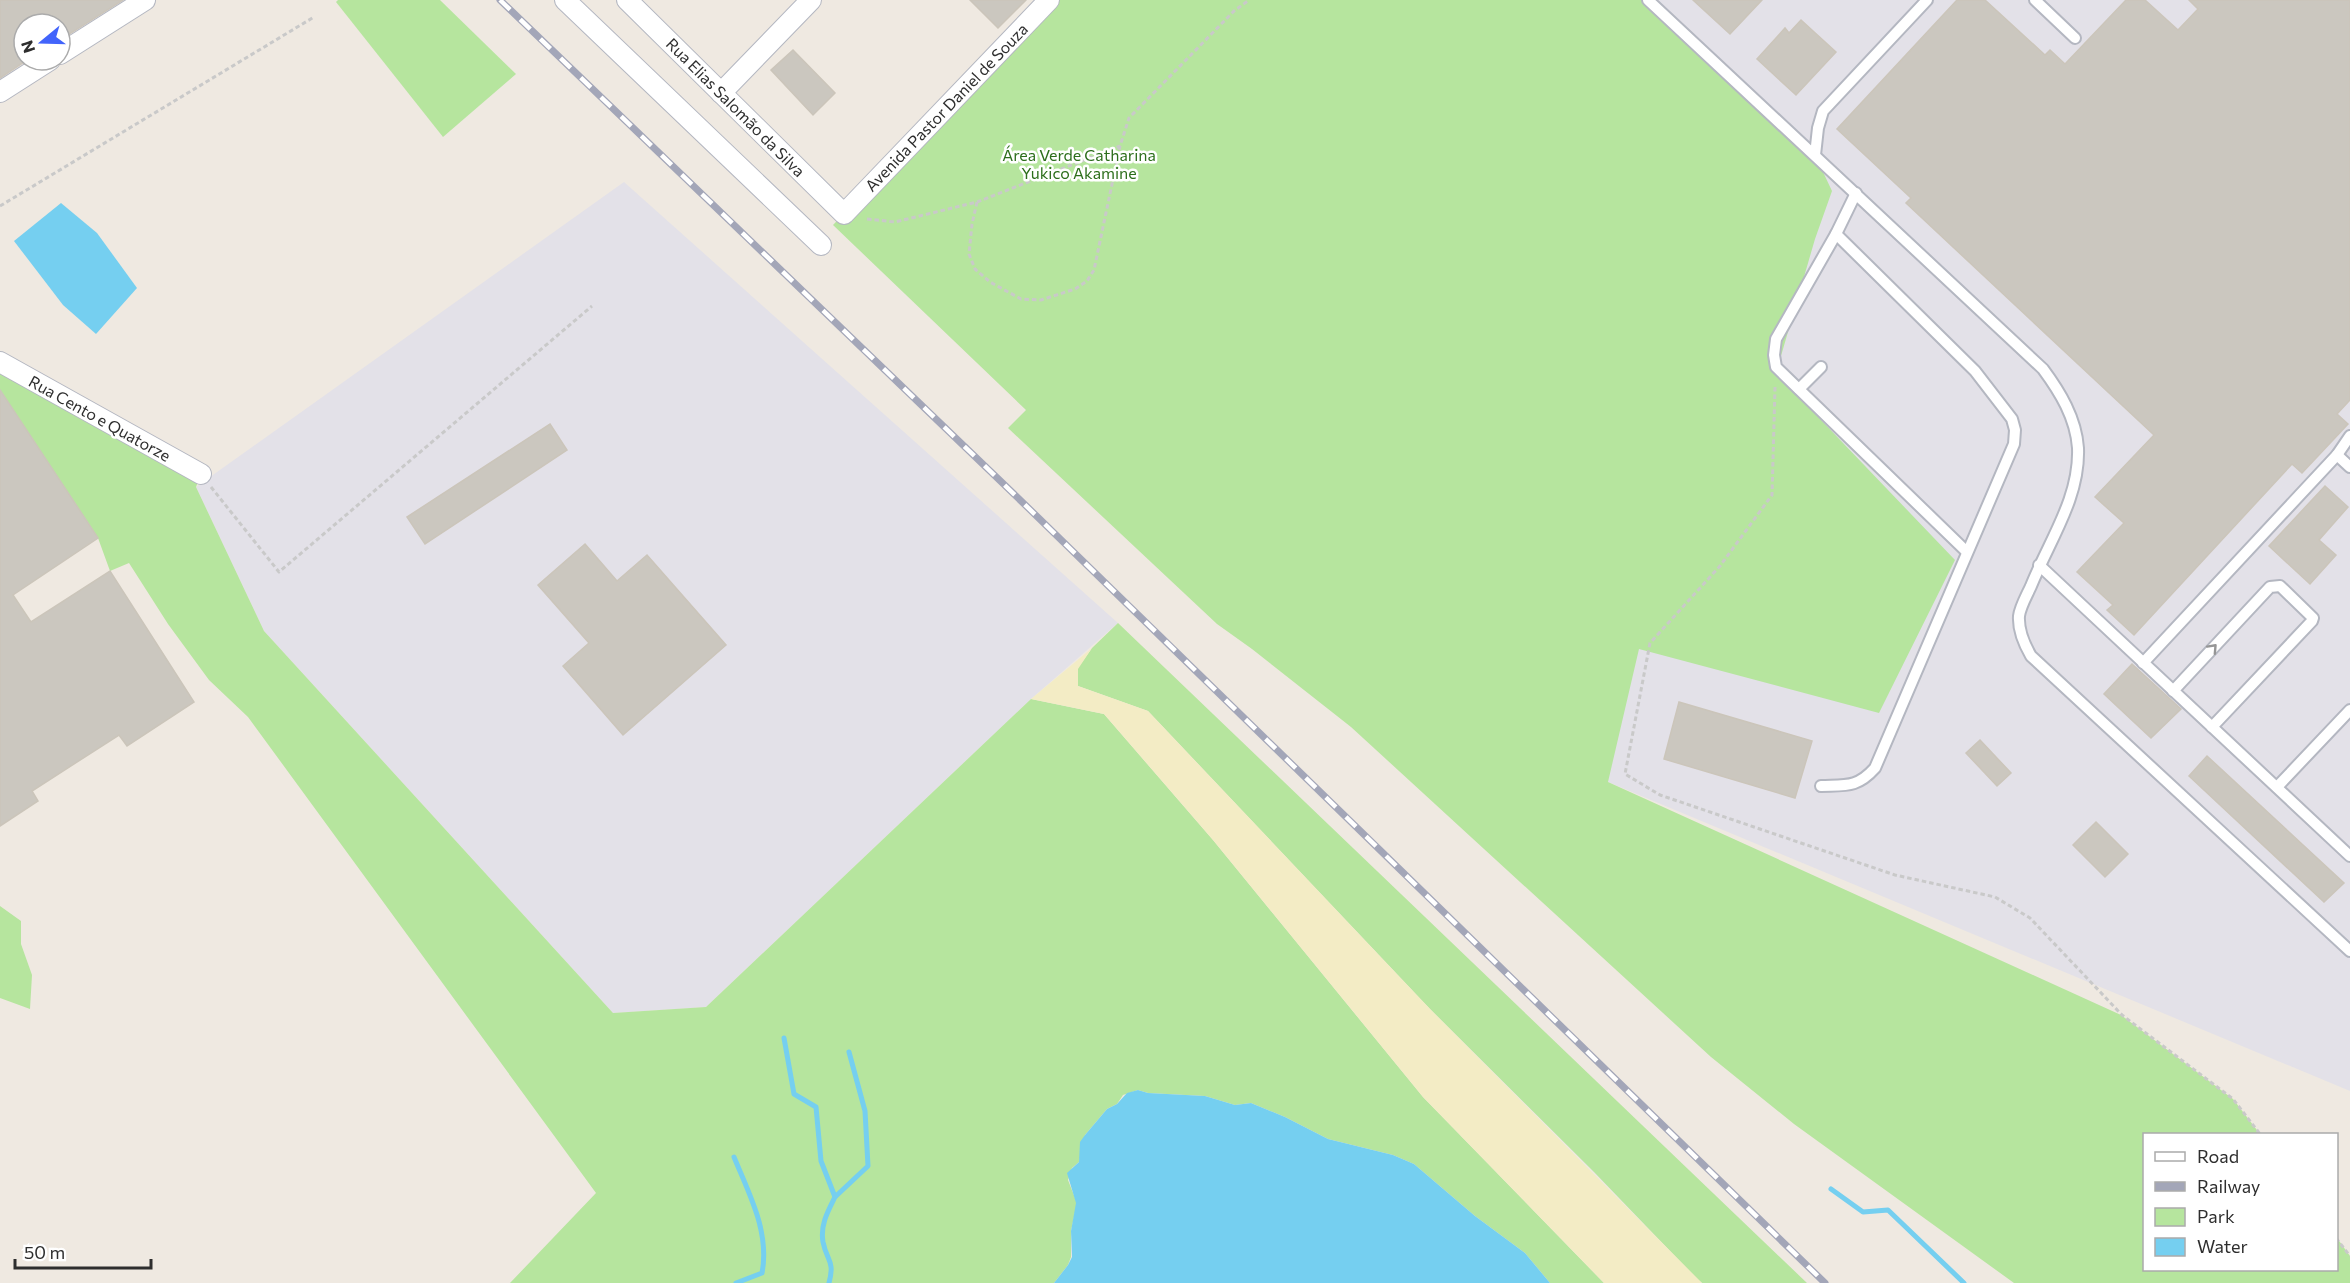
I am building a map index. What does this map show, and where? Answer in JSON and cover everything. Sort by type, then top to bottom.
[{"type":"street","points":[[72,46],[145,0]]},
{"type":"street","points":[[565,0],[822,244]]},
{"type":"street","name":"Rua Elias Salomão da Silva","points":[[627,0],[844,214]]},
{"type":"street","points":[[721,93],[811,0]]},
{"type":"street","name":"Avenida Pastor Daniel de Souza","points":[[844,214],[1049,0]]},
{"type":"street","points":[[0,92],[31,72]]},
{"type":"street","name":"Rua Cento e Quatorze","points":[[0,362],[201,474]]},
{"type":"lane","points":[[1648,0],[2043,369],[2060,393],[2072,418],[2078,446],[2078,470],[2071,498],[2039,565],[2019,616],[2022,639],[2031,656],[2350,951]]},
{"type":"lane","points":[[1815,155],[1818,128],[1823,111],[1927,0]]},
{"type":"lane","points":[[2035,0],[2075,38]]},
{"type":"lane","points":[[1856,193],[1836,234],[1776,339],[1774,355],[1776,367],[1967,552]]},
{"type":"lane","points":[[1821,786],[1855,784],[1866,778],[1875,768],[2014,444],[2015,430],[2012,419],[1975,371],[1836,234]]},
{"type":"lane","points":[[1799,389],[1821,367]]},
{"type":"lane","points":[[2143,663],[2337,455],[2350,436]]},
{"type":"lane","points":[[2337,455],[2350,467]]},
{"type":"lane","points":[[2039,565],[2350,856]]},
{"type":"lane","points":[[2173,691],[2270,587],[2280,586],[2313,618],[2312,621],[2212,727]]},
{"type":"lane","points":[[2277,787],[2350,710]]},
{"type":"path","points":[[977,202],[969,254],[975,268],[990,282],[1021,299],[1041,300],[1075,289],[1087,281],[1094,270],[1120,146],[1129,118],[1234,11],[1249,0]]},
{"type":"path","points":[[0,206],[314,17]]},
{"type":"path","points":[[844,214],[895,222],[977,202],[1120,146]]},
{"type":"path","points":[[201,474],[279,572],[592,306]]},
{"type":"path","points":[[2338,1239],[2350,1256]]},
{"type":"shaded area","points":[[1568,0],[2350,0],[2350,1091],[1608,782]]},
{"type":"shaded area","points":[[624,182],[1118,623],[1031,699],[706,1007],[613,1013],[264,631],[196,487]]},
{"type":"green space","points":[[338,0],[440,0],[516,74],[443,137],[336,2]]},
{"type":"green space","name":"Área Verde Catharina Yukico Akamine","points":[[1049,0],[1648,0],[1815,155],[1832,191],[1815,239],[1776,373],[1955,560],[1879,713],[1639,649],[1608,782],[2121,1015],[2233,1099],[2259,1133],[2143,1133],[2143,1271],[2338,1271],[2338,1239],[2350,1256],[2350,1283],[2014,1283],[1794,1124],[1711,1057],[1351,727],[1217,624],[1008,428],[1026,410],[833,225]]},
{"type":"green space","points":[[0,362],[201,474],[196,487],[264,631],[613,1013],[706,1007],[1031,699],[1104,714],[1213,840],[1423,1097],[1604,1283],[1550,1283],[1525,1253],[1475,1216],[1414,1164],[1393,1155],[1328,1139],[1251,1103],[1235,1105],[1205,1096],[1148,1093],[1138,1090],[1123,1095],[1117,1104],[1107,1109],[1085,1135],[1079,1162],[1072,1168],[1068,1180],[1077,1203],[1071,1231],[1071,1257],[1068,1265],[1054,1283],[510,1283],[596,1193],[248,717],[209,680],[168,624],[129,563],[110,571],[98,538],[0,390]]},
{"type":"green space","points":[[1118,623],[1807,1283],[1702,1283],[1696,1278],[1594,1172],[1430,1009],[1148,711],[1078,686],[1077,669],[1092,648]]},
{"type":"green space","points":[[0,906],[21,921],[21,944],[32,975],[30,1009],[0,998]]},
{"type":"sand","points":[[1092,648],[1078,669],[1078,686],[1148,711],[1430,1009],[1702,1283],[1604,1283],[1423,1097],[1213,840],[1104,714],[1031,699]]},
{"type":"water","points":[[61,203],[97,233],[137,288],[96,334],[63,305],[14,241]]},
{"type":"water","points":[[1138,1090],[1148,1093],[1205,1096],[1235,1105],[1251,1103],[1328,1139],[1393,1155],[1414,1164],[1475,1216],[1525,1253],[1550,1283],[1054,1283],[1072,1257],[1071,1231],[1076,1203],[1067,1173],[1079,1162],[1080,1142],[1107,1109],[1117,1104],[1127,1093]]},
{"type":"building","points":[[0,0],[123,0],[72,32],[72,12],[12,12],[12,70],[0,78]]},
{"type":"building","points":[[970,0],[1026,0],[998,28]]},
{"type":"building","points":[[1693,0],[1762,0],[1730,34]]},
{"type":"building","points":[[1957,0],[1985,0],[2045,55],[2050,50],[2065,64],[2126,0],[2145,0],[2178,30],[2198,9],[2189,0],[2350,0],[2350,400],[2337,414],[2348,424],[2302,473],[2292,464],[2134,635],[2107,610],[2113,605],[2077,572],[2124,523],[2095,497],[2154,435],[1906,203],[1911,198],[1837,129]]},
{"type":"building","points":[[1801,20],[1836,52],[1796,95],[1757,59],[1785,28],[1789,33]]},
{"type":"building","points":[[793,50],[835,93],[813,115],[771,70]]},
{"type":"building","points":[[0,390],[98,538],[13,595],[31,622],[110,571],[194,702],[127,746],[119,735],[32,791],[38,801],[0,826]]},
{"type":"building","points":[[550,424],[567,450],[425,544],[407,517]]},
{"type":"building","points":[[2325,486],[2348,507],[2319,540],[2336,555],[2310,584],[2269,546]]},
{"type":"building","points":[[585,544],[617,581],[647,555],[726,645],[623,735],[563,666],[589,643],[538,585]]},
{"type":"building","points":[[2132,664],[2181,709],[2151,738],[2104,694]]},
{"type":"building","points":[[1679,702],[1812,741],[1795,798],[1664,759]]},
{"type":"building","points":[[1980,740],[2011,773],[1997,786],[1966,753]]},
{"type":"building","points":[[2207,756],[2344,883],[2324,902],[2189,776]]},
{"type":"building","points":[[2096,822],[2128,854],[2105,877],[2073,845]]},
{"type":"waterway","points":[[784,1038],[794,1094],[816,1107],[821,1161],[835,1197],[825,1218],[823,1230],[823,1242],[831,1265],[829,1283]]},
{"type":"waterway","points":[[835,1197],[868,1166],[865,1111],[849,1052]]},
{"type":"waterway","points":[[734,1157],[757,1214],[764,1258],[762,1273],[736,1283]]},
{"type":"waterway","points":[[1831,1189],[1863,1212],[1888,1210],[1964,1283]]},
{"type":"railway","points":[[500,0],[1016,496],[1825,1283]]}]
